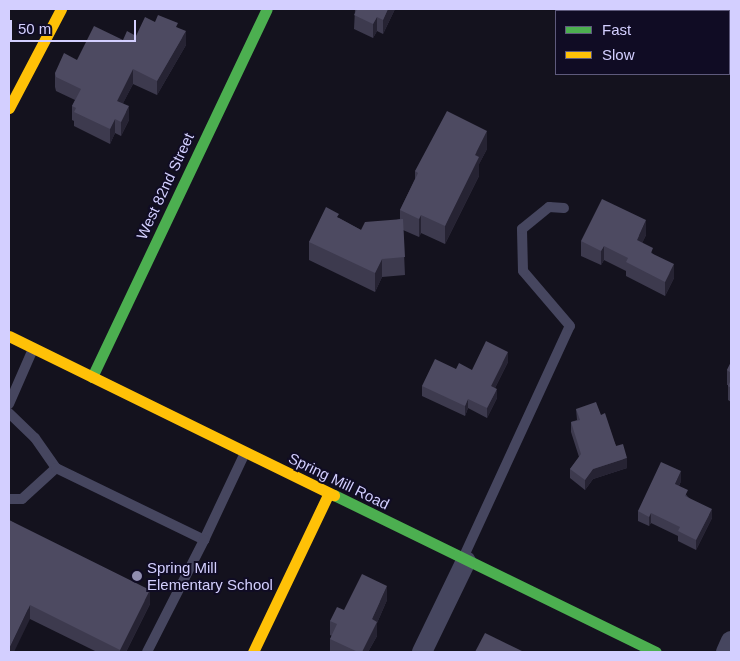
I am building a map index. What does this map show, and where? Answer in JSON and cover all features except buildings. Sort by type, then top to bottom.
[{"type":"street","points":[[9,108],[49,27],[61,9]]},
{"type":"street","name":"West 82nd Street","points":[[92,377],[267,9]]},
{"type":"street","name":"Spring Mill Road","points":[[9,336],[464,560],[656,652]]},
{"type":"street","points":[[253,652],[329,493]]},
{"type":"street","points":[[422,652],[464,560]]},
{"type":"street","points":[[726,652],[731,641]]},
{"type":"lane","points":[[464,560],[570,326],[523,271],[522,229],[549,207],[564,208]]},
{"type":"lane","points":[[9,404],[34,348]]},
{"type":"lane","points":[[9,413],[35,438],[56,468],[204,540]]},
{"type":"lane","points":[[147,652],[246,452]]},
{"type":"lane","points":[[9,499],[22,499],[56,468]]},
{"type":"traffic: fast","points":[[92,377],[267,9]]},
{"type":"traffic: fast","points":[[334,495],[656,652]]},
{"type":"traffic: slow","points":[[9,108],[61,9]]},
{"type":"traffic: slow","points":[[9,336],[334,495]]},
{"type":"traffic: slow","points":[[253,652],[329,493]]},
{"type":"place","name":"Spring Mill Elementary School","points":[[137,576]]}]
